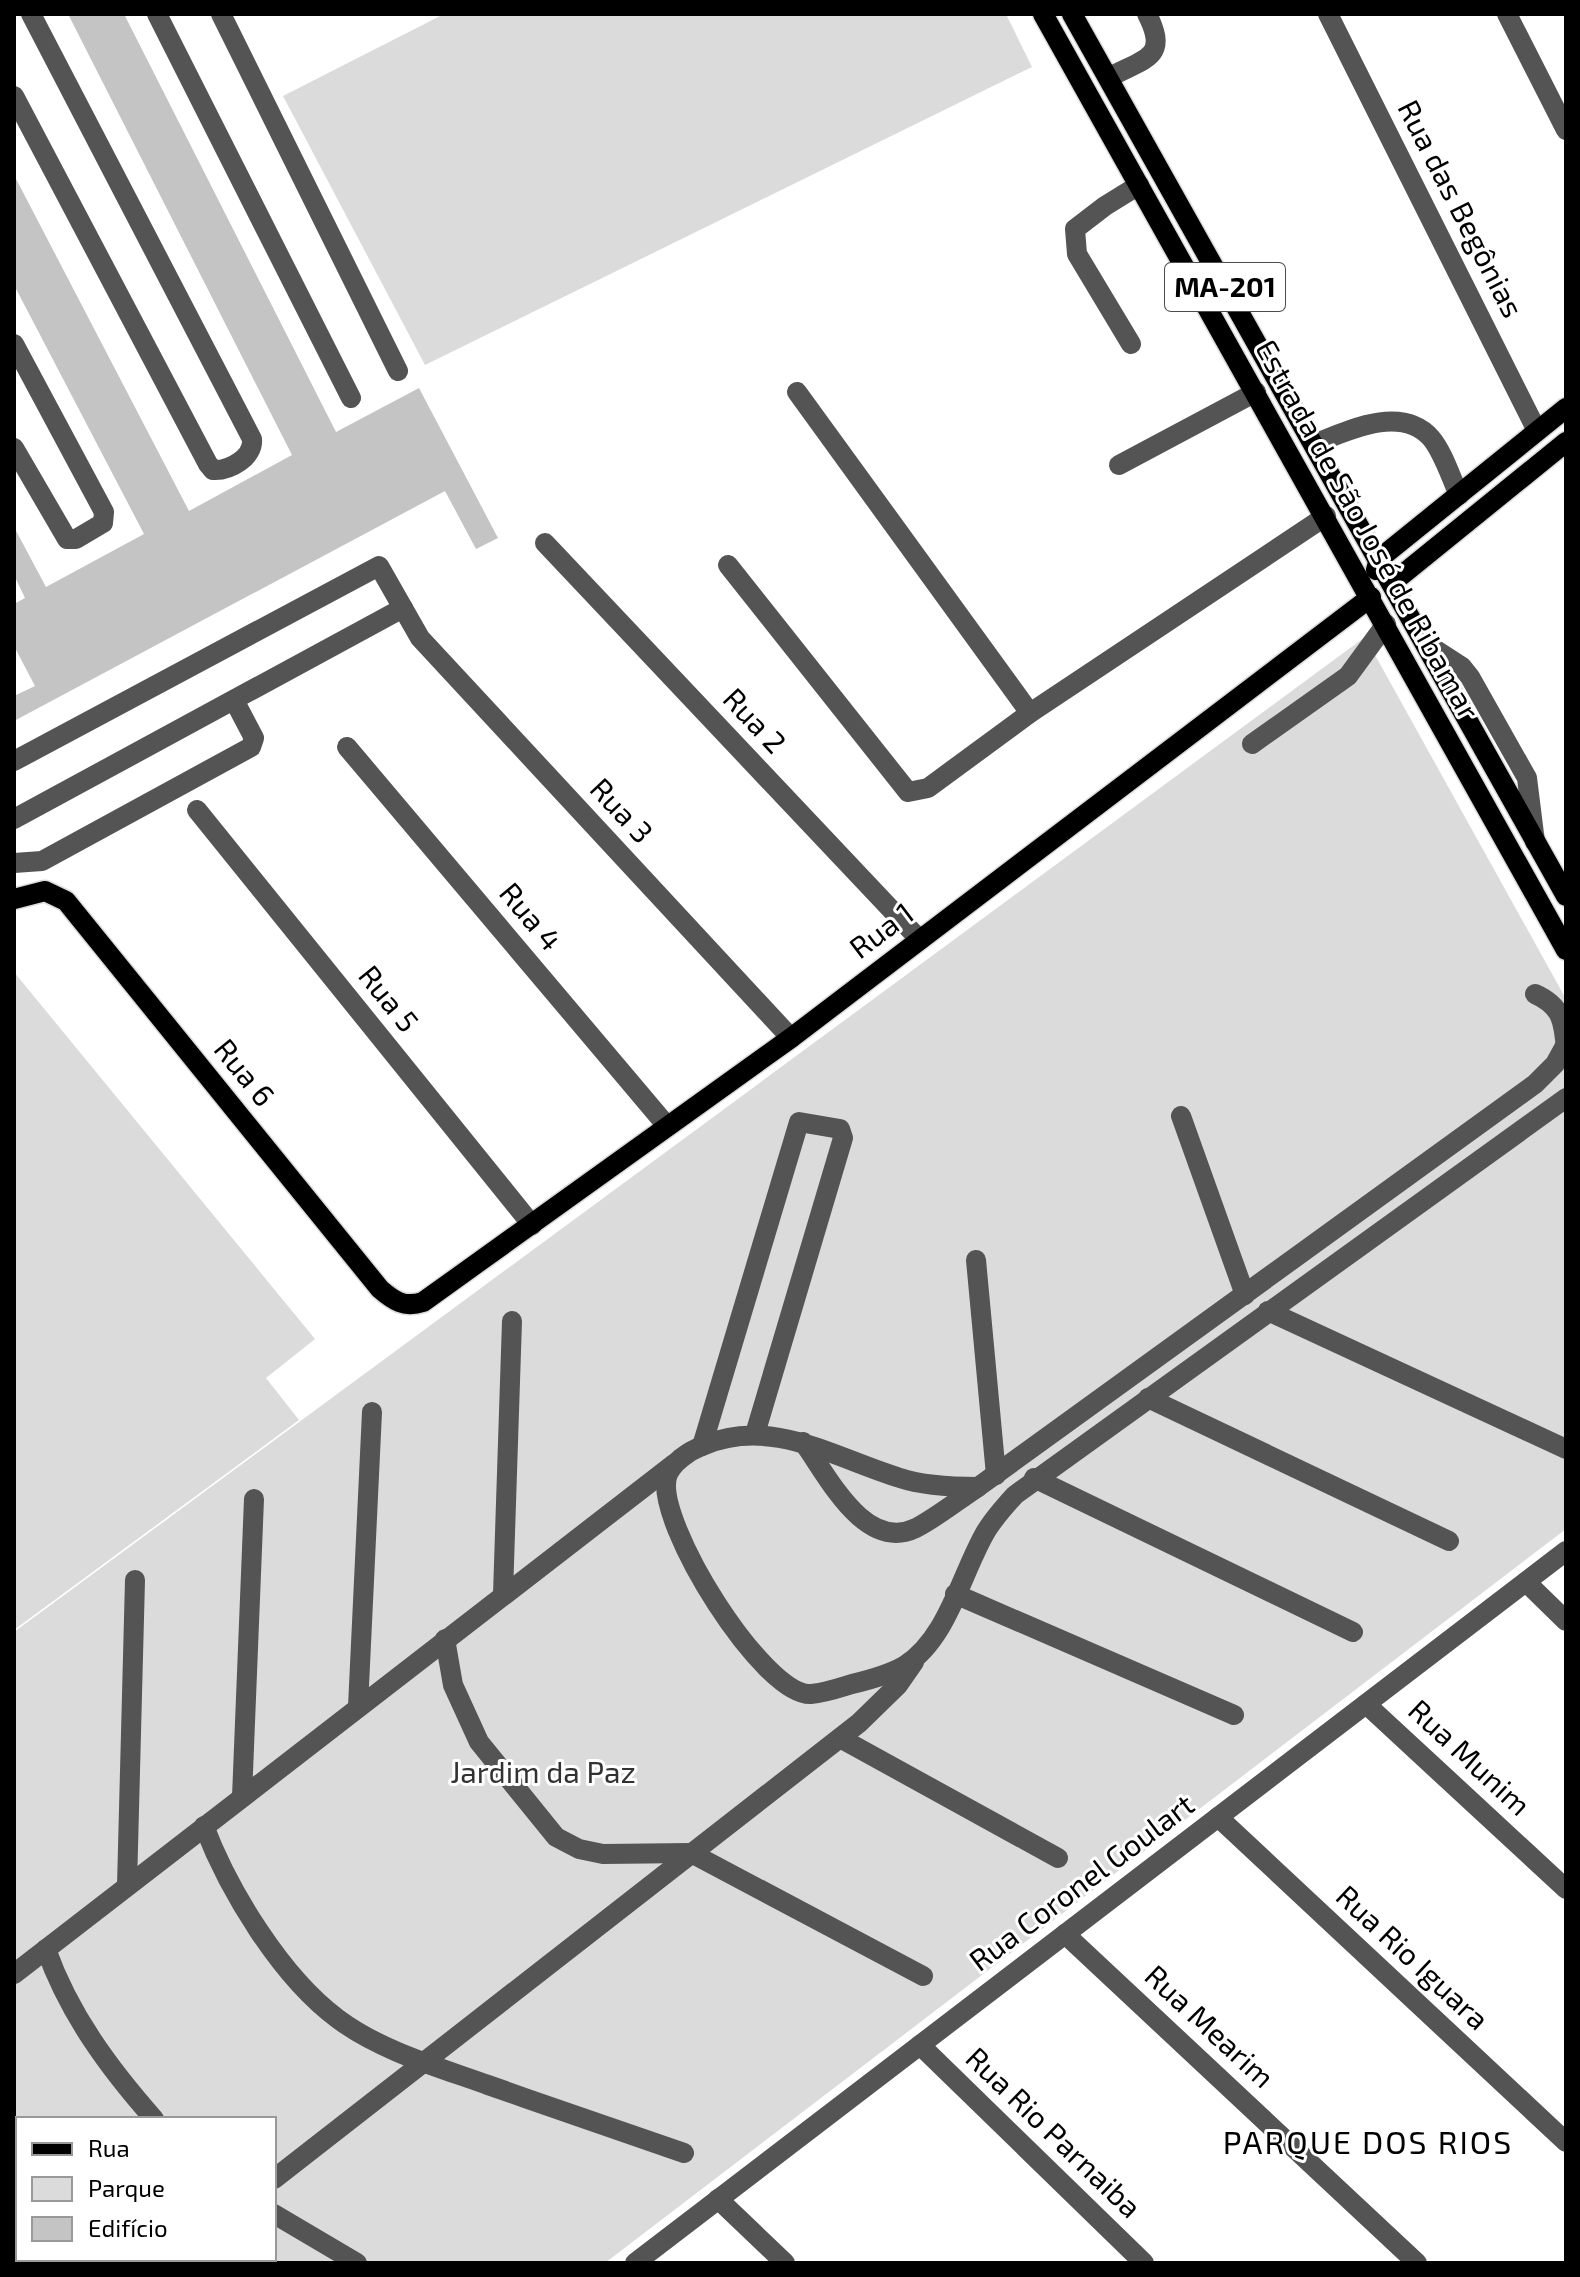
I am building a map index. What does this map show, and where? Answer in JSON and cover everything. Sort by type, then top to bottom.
[{"type":"main road","name":"Estrada de São José de Ribamar","points":[[1043,14],[1566,950]]},
{"type":"main road","name":"Estrada de São José de Ribamar","points":[[1072,14],[1566,896]]},
{"type":"main road","points":[[1371,597],[1379,559],[1566,408]]},
{"type":"main road","points":[[1392,583],[1566,442]]},
{"type":"main road","name":"Rua 1","points":[[423,1302],[791,1038],[1371,597]]},
{"type":"main road","name":"Rua 6","points":[[14,899],[45,891],[66,901],[380,1289],[405,1305],[423,1302]]},
{"type":"street","points":[[14,96],[208,464],[213,470],[220,470],[249,456],[253,448],[252,439],[31,14]]},
{"type":"street","points":[[157,14],[351,398]]},
{"type":"street","points":[[221,14],[398,371]]},
{"type":"street","points":[[1108,78],[1153,53],[1158,45],[1158,36],[1147,14]]},
{"type":"street","name":"Rua das Begônias","points":[[1328,14],[1537,431]]},
{"type":"street","points":[[1507,14],[1566,130]]},
{"type":"street","points":[[1131,344],[1077,254],[1075,229],[1139,185]]},
{"type":"street","points":[[14,344],[104,512],[103,523],[76,539],[67,539],[14,448]]},
{"type":"street","points":[[797,392],[1030,713]]},
{"type":"street","points":[[1119,465],[1256,392]]},
{"type":"street","points":[[1314,444],[1383,420],[1419,430],[1431,439],[1459,495]]},
{"type":"street","points":[[728,565],[908,792],[928,788],[1030,713],[1326,516]]},
{"type":"street","name":"Rua 2","points":[[545,543],[920,940]]},
{"type":"street","name":"Rua 3","points":[[14,761],[374,566],[383,570],[406,616],[791,1038]]},
{"type":"street","points":[[14,819],[234,700],[406,616]]},
{"type":"street","points":[[1252,744],[1348,676],[1386,624]]},
{"type":"street","points":[[14,863],[42,861],[251,747],[254,738],[234,700]]},
{"type":"street","name":"Rua 4","points":[[347,747],[667,1126]]},
{"type":"street","name":"Rua 5","points":[[197,810],[532,1225]]},
{"type":"street","points":[[803,1442],[855,1513],[877,1529],[893,1532],[915,1528],[996,1475],[1535,1084],[1555,1064],[1566,1046],[1560,1013],[1549,1000],[1535,994]]},
{"type":"street","points":[[276,2177],[840,1738],[881,1702],[923,1650],[996,1515],[1034,1478],[1566,1098]]},
{"type":"street","points":[[1181,1116],[1245,1295]]},
{"type":"street","points":[[702,1446],[799,1122],[840,1129],[843,1138],[755,1434]]},
{"type":"street","points":[[976,1260],[996,1475]]},
{"type":"street","points":[[1268,1311],[1566,1449]]},
{"type":"street","points":[[503,1594],[512,1321]]},
{"type":"street","points":[[1148,1398],[1449,1541]]},
{"type":"street","points":[[358,1707],[372,1412]]},
{"type":"street","points":[[14,1974],[503,1594],[683,1457],[702,1446],[755,1434],[803,1442],[901,1479],[978,1487]]},
{"type":"street","points":[[683,1457],[673,1466],[666,1480],[675,1526],[684,1549],[699,1577],[767,1669],[780,1681],[797,1692],[810,1694],[833,1690],[890,1673],[923,1650]]},
{"type":"street","points":[[1034,1478],[1353,1632]]},
{"type":"street","points":[[242,1797],[254,1499]]},
{"type":"street","name":"Rua Coronel Goulart","points":[[635,2263],[1566,1551]]},
{"type":"street","points":[[127,1886],[135,1580]]},
{"type":"street","points":[[1526,1582],[1566,1621]]},
{"type":"street","points":[[955,1594],[1234,1715]]},
{"type":"street","points":[[445,1639],[453,1685],[479,1742],[556,1837],[579,1849],[603,1854],[691,1853],[923,1976]]},
{"type":"street","name":"Rua Munim","points":[[1366,1704],[1566,1889]]},
{"type":"street","points":[[840,1738],[1058,1858]]},
{"type":"street","name":"Rua Rio Iguara","points":[[1218,1817],[1566,2142]]},
{"type":"street","points":[[204,1826],[239,1900],[265,1939],[316,2001],[353,2030],[423,2062],[684,2153]]},
{"type":"street","name":"Rua Mearim","points":[[1065,1934],[1417,2263]]},
{"type":"street","points":[[46,1949],[76,2016],[110,2068],[152,2117]]},
{"type":"street","name":"Rua Rio Parnaiba","points":[[920,2045],[1144,2263]]},
{"type":"street","points":[[718,2199],[785,2263]]},
{"type":"street","points":[[276,2215],[357,2263]]},
{"type":"green space","points":[[444,14],[1006,14],[1032,67],[425,365],[283,96]]},
{"type":"green space","name":"Jardim da Paz","points":[[1365,637],[1566,999],[1566,1529],[605,2263],[14,2263],[14,1632]]},
{"type":"green space","points":[[14,972],[315,1339],[266,1378],[299,1420],[14,1630]]},
{"type":"building","points":[[68,14],[124,14],[336,432],[419,388],[498,538],[476,549],[445,491],[14,721],[14,696],[35,686],[14,646],[14,604],[25,598],[14,575],[14,527],[46,587],[144,534],[14,285],[14,175],[189,511],[292,455]]},
{"type":"district","name":"PARQUE DOS RIOS","points":[[1368,2143]]}]
